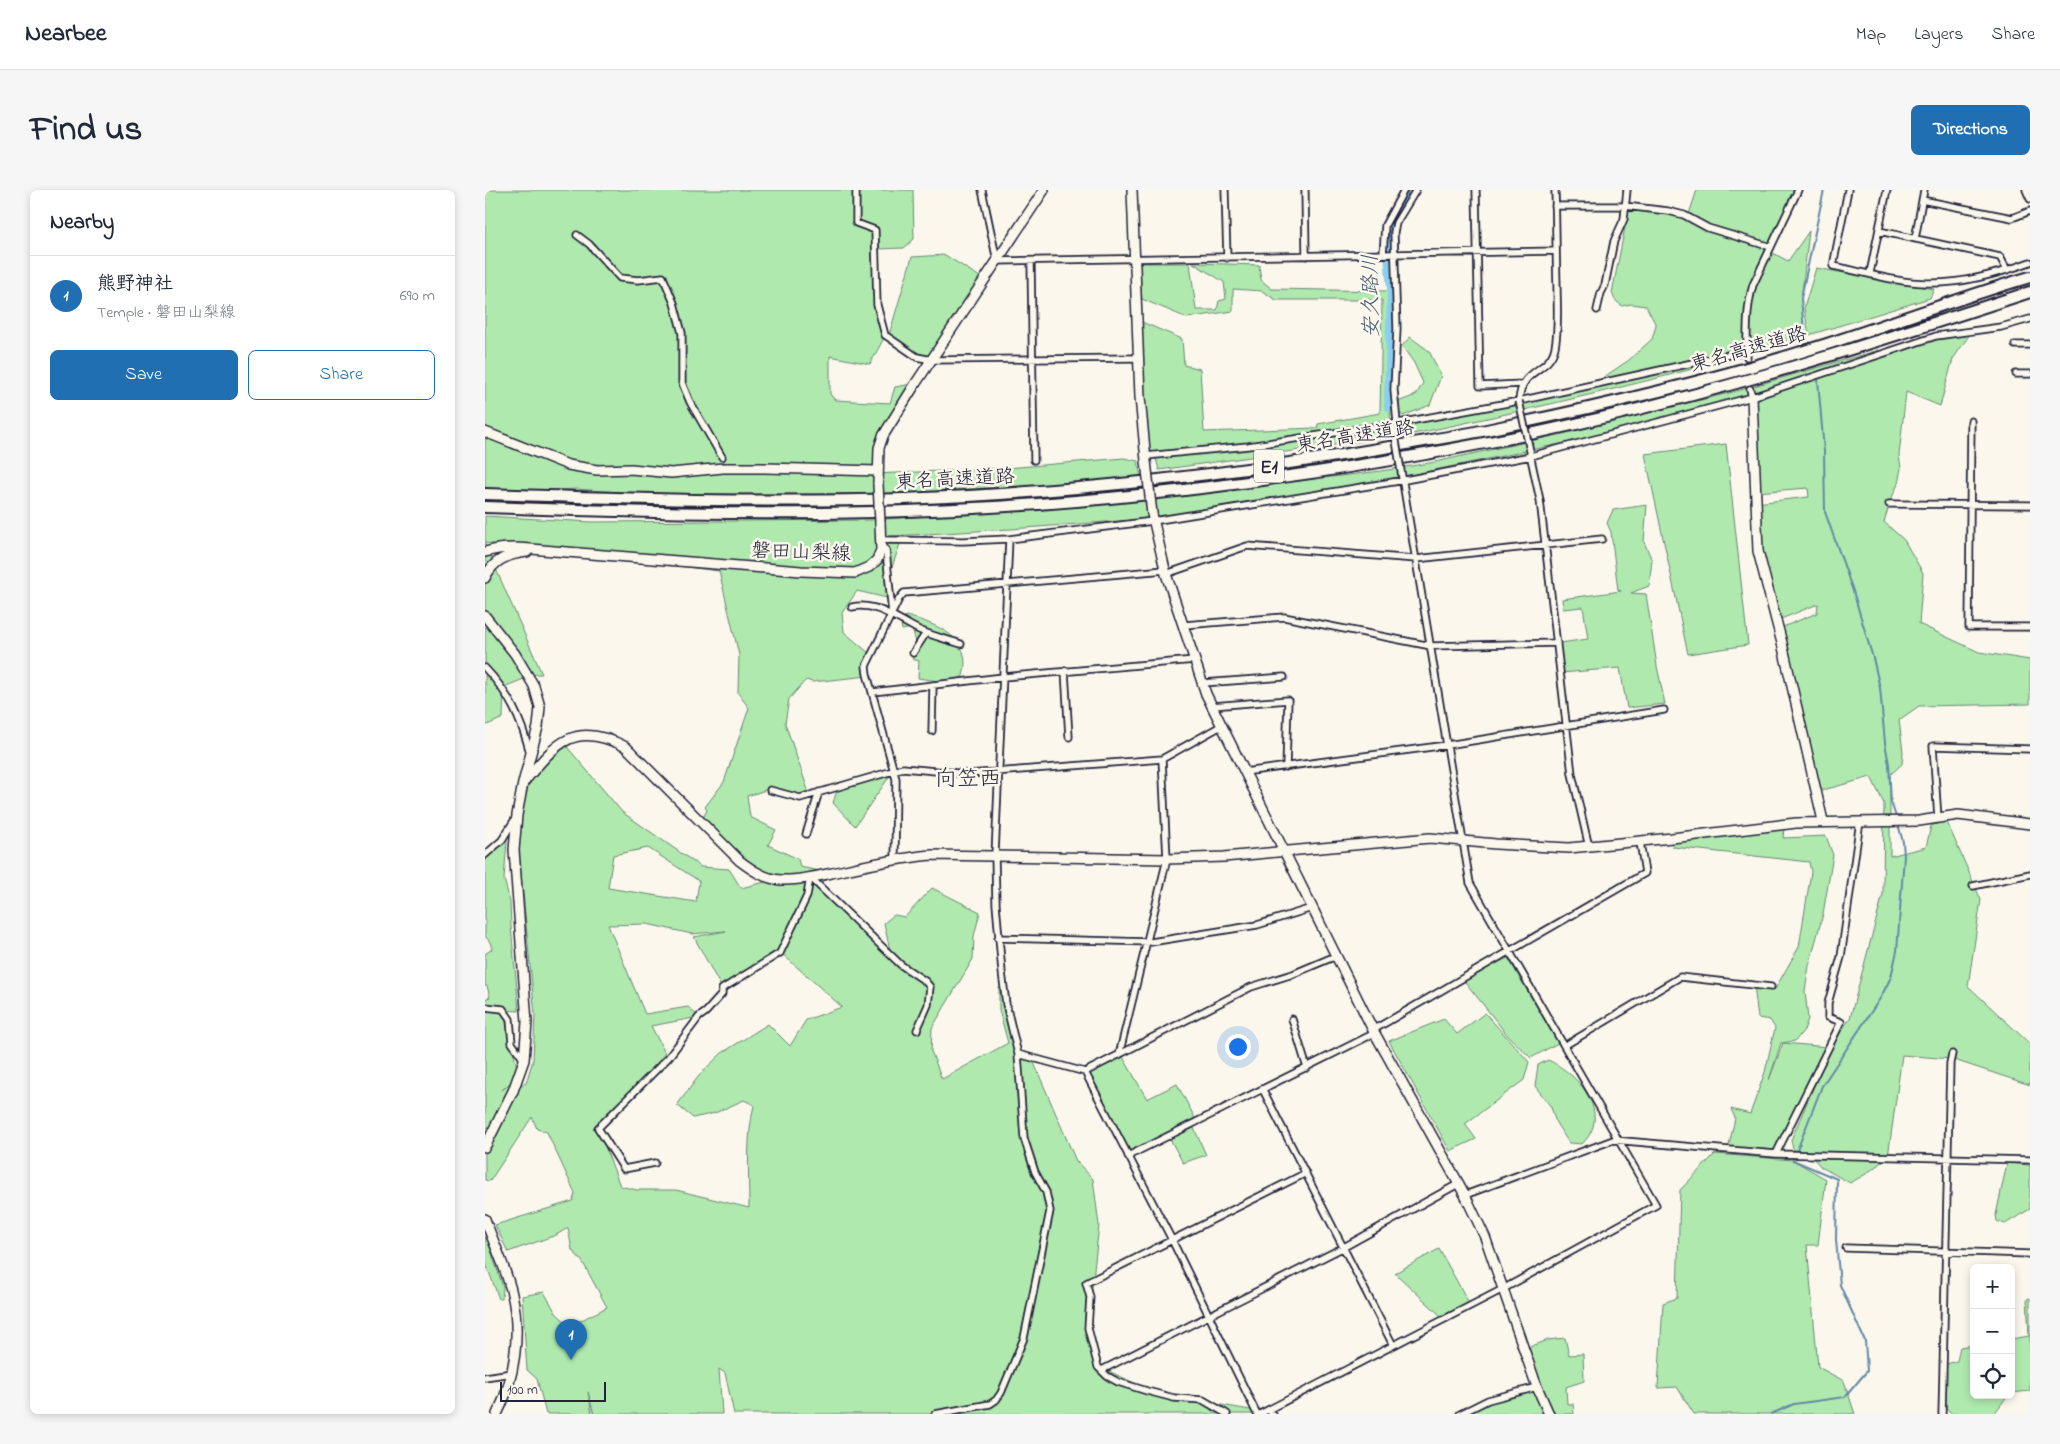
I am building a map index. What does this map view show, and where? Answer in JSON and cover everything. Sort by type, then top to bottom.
[{"type":"highway","name":"東名高速道路","points":[[485,494],[752,500],[904,499],[1095,487],[1208,475],[1321,459],[1487,430],[1673,387],[1829,343],[2030,276]]},
{"type":"highway","name":"東名高速道路","points":[[485,507],[628,513],[789,514],[905,511],[1087,500],[1209,488],[1489,443],[1648,406],[1798,366],[2030,292]]},
{"type":"street","points":[[861,190],[856,190],[856,223],[875,230],[877,305],[885,335],[917,357],[932,360],[1139,358]]},
{"type":"street","points":[[982,190],[997,261],[1031,262],[1556,251]]},
{"type":"street","name":"磐田山梨線","points":[[485,552],[499,548],[517,547],[801,571],[855,573],[869,567],[877,560],[881,543],[878,471],[879,448],[882,437],[1044,190]]},
{"type":"street","points":[[1132,190],[1139,358],[1152,518],[1166,572],[1195,660],[1221,726],[1283,851],[1374,1031],[1465,1195],[1485,1237],[1537,1387],[1549,1414]]},
{"type":"street","points":[[1225,190],[1227,258]]},
{"type":"street","points":[[1305,190],[1305,256]]},
{"type":"street","points":[[1383,254],[1385,225],[1404,190]]},
{"type":"street","points":[[1085,1072],[1259,1414],[1503,1289],[1656,1205],[1470,883],[1402,479],[1395,426],[1393,390],[1397,329],[1393,254],[1394,232],[1396,223],[1416,190]]},
{"type":"street","points":[[1476,190],[1480,386],[1522,384]]},
{"type":"street","points":[[1555,190],[1557,329],[1555,346],[1552,356],[1522,384],[1519,390],[1519,401],[1540,500],[1572,774],[1589,847]]},
{"type":"street","points":[[1597,310],[1605,285],[1614,241],[1624,219],[1627,190]]},
{"type":"street","points":[[1146,459],[1395,426],[1747,354],[1746,317],[1753,285],[1798,190]]},
{"type":"street","points":[[1848,190],[1833,266],[1929,284],[1972,280],[2030,262]]},
{"type":"street","points":[[1870,273],[1887,190]]},
{"type":"street","points":[[1915,239],[1924,190]]},
{"type":"street","points":[[2026,190],[2030,199]]},
{"type":"street","points":[[1922,200],[2012,218],[2030,211]]},
{"type":"street","points":[[1555,206],[1625,206],[1684,214],[1709,228],[1771,247]]},
{"type":"street","points":[[1879,231],[1999,257],[2007,270]]},
{"type":"street","points":[[577,235],[589,244],[621,278],[638,280],[663,277],[674,303],[682,333],[682,383],[690,402],[721,457]]},
{"type":"street","points":[[1031,262],[1034,460]]},
{"type":"street","points":[[881,543],[1009,539],[1402,479],[1530,453],[1751,393],[1936,336],[2001,327],[2030,319]]},
{"type":"street","points":[[2015,345],[2030,345]]},
{"type":"street","points":[[2016,374],[2030,374]]},
{"type":"street","points":[[1751,393],[1758,551],[1782,643],[1823,821]]},
{"type":"street","points":[[1971,421],[1969,627],[2030,627]]},
{"type":"street","points":[[485,432],[568,465],[597,470],[631,469],[671,473],[723,468],[878,471]]},
{"type":"street","points":[[1889,504],[2030,505]]},
{"type":"street","points":[[935,1414],[990,1404],[996,1400],[1019,1352],[1027,1325],[1050,1211],[1046,1192],[1035,1172],[1025,1138],[1018,1054],[1006,1004],[998,938],[995,855],[1009,539]]},
{"type":"street","points":[[895,859],[896,779],[866,666],[899,599],[904,593],[1007,583],[1166,572],[1247,546],[1416,559],[1602,539]]},
{"type":"street","points":[[881,543],[886,550],[892,615]]},
{"type":"street","name":"磐田山梨線","points":[[485,578],[497,561],[515,553],[542,550]]},
{"type":"street","points":[[852,607],[859,605],[871,607],[892,615],[926,633],[961,644]]},
{"type":"street","points":[[485,615],[515,654],[535,686],[540,707],[538,727],[523,783],[517,815],[514,850],[527,1022],[524,1060],[513,1090],[485,1147]]},
{"type":"street","points":[[1184,625],[1284,618],[1431,646],[1557,643]]},
{"type":"street","points":[[913,653],[926,633]]},
{"type":"street","points":[[873,692],[1003,676],[1195,660]]},
{"type":"street","points":[[485,668],[508,695],[531,755]]},
{"type":"street","points":[[1065,671],[1069,737]]},
{"type":"street","points":[[1203,683],[1284,677]]},
{"type":"street","points":[[932,731],[933,685]]},
{"type":"street","points":[[1212,706],[1288,700],[1286,766]]},
{"type":"street","points":[[1244,772],[1447,745],[1567,724],[1664,710]]},
{"type":"street","points":[[770,790],[800,798],[903,768],[968,774],[1162,759],[1221,726]]},
{"type":"street","points":[[523,783],[555,746],[571,738],[585,736],[609,738],[626,747],[740,861],[751,870],[769,878],[781,880],[810,877],[895,859],[931,855],[995,855],[1130,860],[1167,859],[1224,857],[1421,838],[1505,845],[1589,847],[1736,829],[1823,821],[1919,821],[1958,815],[2030,824]]},
{"type":"street","points":[[1938,818],[1933,746],[2030,749]]},
{"type":"street","points":[[1119,1055],[1167,859],[1162,759]]},
{"type":"street","points":[[806,834],[819,792]]},
{"type":"street","points":[[485,855],[502,840],[517,815]]},
{"type":"street","points":[[1776,1154],[1841,1022],[1828,1016],[1828,1003],[1841,957],[1860,822]]},
{"type":"street","points":[[1128,1156],[1307,1068],[1645,873],[1640,842]]},
{"type":"street","points":[[1973,886],[2030,874]]},
{"type":"street","points":[[810,877],[901,965],[925,981],[930,987],[927,1005],[917,1030]]},
{"type":"street","points":[[655,1164],[624,1169],[598,1128],[668,1058],[699,1017],[722,994],[722,989],[781,953],[807,896],[810,877]]},
{"type":"street","points":[[998,938],[1146,942],[1257,925],[1312,908]]},
{"type":"street","points":[[1018,1054],[1085,1072],[1251,987],[1293,974],[1331,958],[1337,958]]},
{"type":"street","points":[[1564,1046],[1680,977],[1771,987]]},
{"type":"street","points":[[485,1007],[503,1009],[510,1019],[512,1042],[524,1060]]},
{"type":"street","points":[[1292,1019],[1307,1068]]},
{"type":"street","points":[[1941,1414],[1947,1158],[1950,1063],[1952,1054]]},
{"type":"street","points":[[1263,1090],[1393,1345]]},
{"type":"street","points":[[1465,1195],[1602,1143],[1619,1140],[1776,1154],[2030,1160]]},
{"type":"street","points":[[1227,1414],[1203,1400],[1174,1398],[1118,1382],[1102,1370],[1098,1366],[1088,1328],[1090,1297],[1086,1283],[1306,1173]]},
{"type":"street","points":[[1102,1370],[1344,1247],[1458,1184]]},
{"type":"street","points":[[485,1219],[504,1266],[513,1296],[516,1339],[512,1373],[497,1414]]},
{"type":"street","points":[[1846,1248],[2030,1254]]},
{"type":"street","points":[[485,1377],[512,1373]]},
{"type":"street","points":[[1460,1414],[1488,1400],[1537,1387]]},
{"type":"green space","points":[[485,190],[913,190],[914,239],[904,248],[879,249],[878,229],[856,220],[875,230],[880,323],[884,338],[870,364],[830,356],[830,394],[835,400],[890,403],[895,387],[912,384],[883,436],[874,474],[1007,468],[1124,458],[1138,461],[1141,478],[1029,488],[916,494],[648,494],[575,489],[546,491],[485,488]]},
{"type":"green space","points":[[1697,190],[1798,190],[1769,251],[1788,261],[1809,231],[1801,301],[1803,322],[1801,339],[1601,392],[1399,437],[1397,426],[1512,405],[1601,379],[1629,360],[1652,339],[1656,325],[1646,306],[1631,304],[1622,306],[1615,300],[1612,293],[1629,207],[1688,217]]},
{"type":"green space","points":[[945,255],[980,277],[929,357],[915,356],[889,335],[912,257]]},
{"type":"green space","points":[[1139,263],[1190,263],[1196,310],[1217,310],[1219,301],[1226,299],[1224,282],[1193,263],[1259,265],[1261,280],[1272,289],[1388,291],[1390,405],[1416,395],[1423,383],[1414,363],[1402,346],[1410,337],[1429,351],[1441,376],[1430,405],[1403,416],[1390,406],[1391,437],[1159,470],[1155,455],[1145,452],[1137,320],[1182,339],[1184,365],[1200,369],[1204,432],[1317,428],[1318,424],[1380,413],[1382,300],[1276,300],[1262,291],[1233,289],[1233,311],[1187,318],[1142,299]]},
{"type":"green space","points":[[1816,268],[1934,289],[1930,298],[1809,335],[1804,308]]},
{"type":"green space","points":[[1970,334],[1953,359],[1940,406],[1906,392],[1899,455],[1901,468],[1898,484],[1884,522],[1904,540],[1923,573],[1919,624],[1979,652],[2030,660],[2030,704],[1919,706],[1899,720],[1903,752],[1902,764],[1890,775],[1890,856],[1926,847],[1931,826],[1946,820],[1981,900],[1968,986],[2030,1044],[2030,1085],[1951,1059],[1902,1055],[1888,1157],[1866,1174],[1850,1183],[1821,1167],[1815,1160],[1793,1149],[1791,1140],[1818,1077],[1821,1064],[1776,1154],[1728,1150],[1735,1118],[1731,1109],[1750,1114],[1765,1072],[1775,1028],[1770,1020],[1758,1018],[1754,985],[1775,989],[1799,947],[1811,872],[1809,862],[1673,847],[1671,842],[1784,827],[1783,838],[1826,836],[1833,855],[1823,914],[1809,966],[1805,991],[1808,1019],[1804,1030],[1795,1041],[1781,1043],[1769,1080],[1783,1043],[1828,1047],[1825,1056],[1850,1018],[1883,894],[1884,804],[1871,777],[1816,792],[1778,629],[1817,613],[1818,604],[1776,621],[1758,551],[1756,503],[1809,497],[1808,488],[1756,492],[1752,397],[1622,431],[1411,475],[1220,510],[1146,519],[876,537],[900,544],[889,576],[891,599],[857,591],[842,613],[844,632],[869,653],[866,669],[868,676],[812,682],[806,680],[789,699],[785,723],[808,790],[796,797],[766,790],[747,796],[750,817],[776,830],[768,845],[798,859],[800,867],[825,872],[811,877],[891,955],[884,923],[894,915],[905,917],[932,888],[980,912],[974,936],[973,959],[932,1028],[931,1051],[942,1079],[1008,1043],[999,1010],[999,988],[1005,994],[1017,1052],[1034,1063],[1076,1161],[1093,1179],[1099,1225],[1089,1314],[1098,1366],[1158,1394],[1273,1414],[734,1414],[725,1373],[719,1369],[722,1414],[594,1414],[588,1392],[592,1414],[546,1414],[537,1379],[527,1370],[522,1296],[544,1292],[556,1313],[570,1326],[607,1307],[582,1261],[572,1250],[568,1228],[556,1235],[508,1252],[495,1225],[573,1201],[575,1193],[547,1132],[537,1129],[532,1117],[490,1181],[485,1180],[485,999],[490,997],[487,986],[485,986],[485,954],[492,949],[490,942],[485,936],[485,860],[507,841],[504,879],[510,902],[519,1011],[503,1010],[519,1075],[502,1090],[517,1078],[515,1087],[526,1083],[533,1060],[535,1015],[517,833],[526,780],[563,742],[622,812],[701,867],[729,869],[741,888],[765,882],[785,880],[755,871],[701,822],[707,810],[705,807],[724,782],[749,708],[738,693],[739,655],[719,571],[485,543],[485,516],[592,522],[873,520],[1168,497],[1381,471],[1435,462],[1567,433],[1733,392],[1879,350],[1780,387],[1938,335]],"holes":[[[648,848],[699,881],[696,902],[608,888],[613,855]],[[647,924],[692,934],[726,931],[694,937],[722,989],[781,953],[842,1007],[806,1020],[790,1046],[768,1024],[722,1053],[702,1072],[677,1105],[693,1118],[715,1113],[744,1100],[754,1105],[749,1143],[749,1208],[676,1190],[637,1190],[620,1186],[598,1128],[640,1085],[665,1053],[651,1026],[699,1017],[688,1007],[645,1014],[608,925]]]},
{"type":"green space","points":[[1726,444],[1748,645],[1688,654],[1645,454]]},
{"type":"green space","points":[[1647,505],[1644,542],[1652,560],[1649,586],[1631,593],[1646,594],[1665,704],[1627,708],[1620,668],[1561,673],[1560,643],[1588,639],[1583,607],[1563,609],[1562,599],[1621,591],[1618,590],[1611,532],[1607,523],[1613,510]]},
{"type":"green space","points":[[485,544],[542,674],[536,674],[504,687],[503,718],[485,726]]},
{"type":"green space","points":[[906,616],[941,628],[958,642],[963,652],[965,663],[963,676],[952,683],[918,678],[919,661],[912,659],[915,651],[914,636],[911,628],[902,630],[900,619]]},
{"type":"green space","points":[[894,770],[855,826],[833,803],[838,787]]},
{"type":"green space","points":[[1508,958],[1558,1043],[1531,1058],[1508,1036],[1462,978]]},
{"type":"green space","points":[[1485,1013],[1529,1062],[1524,1080],[1465,1124],[1476,1139],[1450,1151],[1389,1041],[1444,1019],[1457,1034]]},
{"type":"green space","points":[[1123,1057],[1147,1099],[1177,1084],[1195,1118],[1130,1151],[1089,1073]]},
{"type":"green space","points":[[1548,1060],[1560,1066],[1581,1085],[1593,1108],[1594,1120],[1591,1132],[1582,1144],[1569,1143],[1556,1123],[1551,1107],[1535,1086],[1538,1065]]},
{"type":"green space","points":[[1194,1128],[1206,1155],[1183,1163],[1170,1139]]},
{"type":"green space","points":[[1715,1154],[1793,1160],[1826,1179],[1818,1245],[1807,1245],[1818,1367],[1844,1381],[1855,1414],[1694,1414],[1677,1387],[1658,1388],[1663,1303],[1677,1298],[1680,1190]]},
{"type":"green space","points":[[2007,1163],[2030,1165],[2030,1209],[2005,1224],[1997,1221],[1996,1215]]},
{"type":"green space","points":[[485,1233],[503,1287],[502,1299],[499,1299],[485,1261]]},
{"type":"green space","points":[[1439,1249],[1469,1303],[1441,1316],[1395,1273]]},
{"type":"green space","points":[[2030,1298],[2030,1391],[2015,1393],[2015,1338],[2029,1336],[2027,1299]]},
{"type":"green space","points":[[1565,1338],[1569,1355],[1583,1354],[1584,1381],[1566,1387],[1567,1404],[1573,1404],[1574,1414],[1552,1414],[1524,1349],[1548,1340]]},
{"type":"green space","points":[[1970,1346],[1970,1399],[2005,1399],[1994,1414],[1952,1414],[1942,1403],[1943,1365],[1957,1361],[1960,1347]]},
{"type":"green space","points":[[1534,1387],[1550,1414],[1460,1414],[1488,1400]]},
{"type":"waterway","name":"安久路川","points":[[1390,406],[1393,289],[1388,233],[1392,221],[1410,190]]},
{"type":"waterway","points":[[1805,339],[1801,298],[1824,190]]},
{"type":"waterway","points":[[1818,380],[1824,451],[1825,512],[1853,591],[1880,688],[1885,743],[1889,764],[1891,802],[1896,817]]},
{"type":"waterway","points":[[1796,1153],[1822,1086],[1881,997],[1891,977],[1897,951],[1904,856],[1903,842],[1898,824]]},
{"type":"waterway","points":[[1771,1414],[1794,1404],[1845,1397],[1867,1371],[1865,1341],[1840,1285],[1836,1240],[1837,1179],[1793,1160],[1794,1157]]},
{"type":"place","name":"熊野神社","points":[[571,1360]]},
{"type":"district","name":"向笠西","points":[[968,777]]}]
